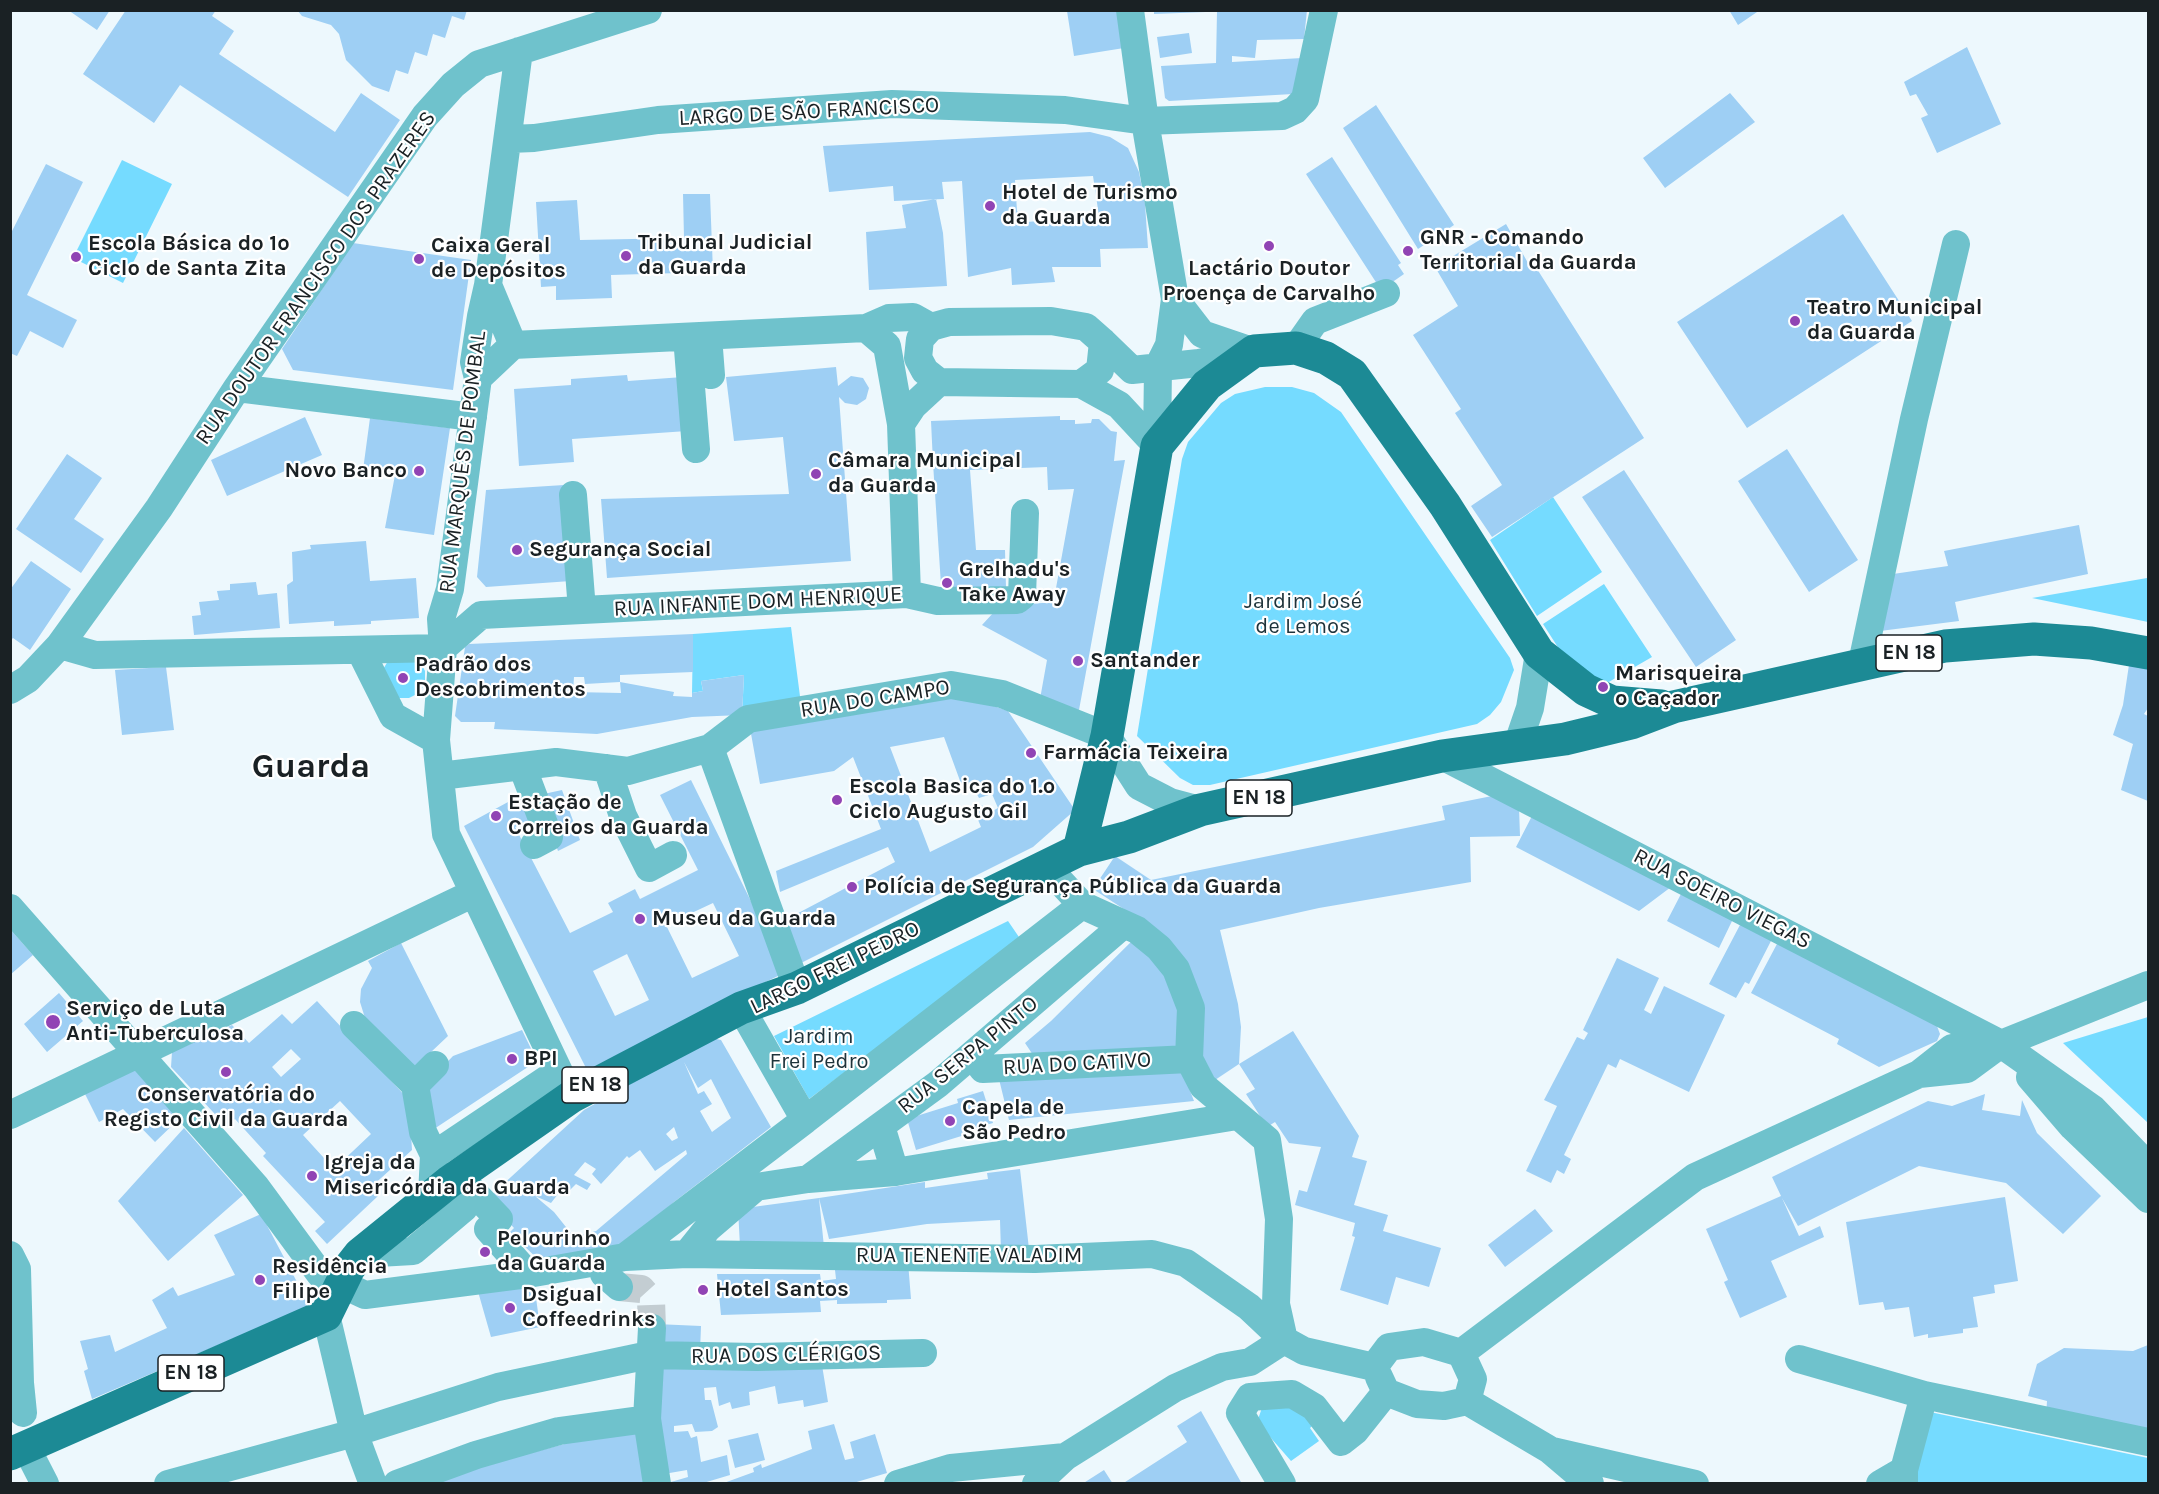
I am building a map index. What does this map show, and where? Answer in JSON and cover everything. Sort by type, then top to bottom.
[{"type":"main road","points":[[1078,850],[1107,736],[1157,446],[1207,385],[1254,351],[1296,348],[1326,358],[1352,374],[1445,505],[1539,653],[1586,690],[1612,702],[1673,707]]},
{"type":"main road","name":"EN 18","points":[[1078,850],[1129,837],[1200,810],[1442,756],[1565,739],[1609,728],[1673,707],[1945,646],[2034,639],[2091,643],[2148,653]]},
{"type":"main road","name":"LARGO FREI PEDRO","points":[[741,1008],[797,987],[1078,850]]},
{"type":"main road","name":"EN 18","points":[[18,1451],[326,1315],[340,1284],[360,1254],[443,1177],[565,1085],[741,1008]]},
{"type":"street","name":"RUA DOUTOR FRANCISCO DOS PRAZERES","points":[[10,690],[28,679],[60,645],[159,508],[237,388],[425,116],[453,85],[479,64],[648,10]]},
{"type":"street","points":[[1130,10],[1145,121],[1175,299],[1168,345],[1158,367],[1157,446]]},
{"type":"street","name":"LARGO DE SÃO FRANCISCO","points":[[509,139],[534,138],[658,120],[892,104],[1065,110],[1145,121],[1282,116],[1295,110],[1305,99],[1324,10]]},
{"type":"street","name":"RUA MARQUÊS DE POMBAL","points":[[519,51],[489,285],[480,316],[474,362],[478,378],[450,589],[441,619],[443,648],[436,740],[447,834],[565,1085]]},
{"type":"street","points":[[1862,663],[1914,419],[1956,244]]},
{"type":"street","points":[[489,285],[513,345]]},
{"type":"street","points":[[1296,348],[1315,321],[1386,293]]},
{"type":"street","points":[[1175,299],[1202,334],[1254,351]]},
{"type":"street","points":[[478,378],[513,345],[867,328],[889,318],[913,317],[931,327]]},
{"type":"street","points":[[1157,446],[1119,405],[1081,384],[939,382],[925,371],[918,358],[920,339],[931,327],[949,322],[1051,321],[1086,327],[1132,370],[1199,363],[1254,351]]},
{"type":"street","points":[[867,328],[887,346],[901,424],[907,594]]},
{"type":"street","points":[[698,337],[711,375]]},
{"type":"street","points":[[696,449],[698,337]]},
{"type":"street","points":[[1081,384],[1100,370],[1103,342]]},
{"type":"street","points":[[901,424],[913,406],[939,382]]},
{"type":"street","points":[[237,388],[472,417]]},
{"type":"street","points":[[583,497],[591,609]]},
{"type":"street","name":"RUA INFANTE DOM HENRIQUE","points":[[481,615],[907,594],[938,601],[1017,600],[1022,596],[1024,513]]},
{"type":"street","points":[[60,645],[95,656],[443,648],[481,615],[450,589]]},
{"type":"street","points":[[360,650],[393,716],[436,740]]},
{"type":"street","points":[[1517,746],[1530,708],[1539,653]]},
{"type":"street","name":"RUA DO CAMPO","points":[[710,748],[748,719],[951,685],[1002,694],[1107,736]]},
{"type":"street","points":[[1107,736],[1139,786],[1170,802],[1200,810]]},
{"type":"street","points":[[440,776],[556,762],[628,771],[710,748],[772,924],[797,987]]},
{"type":"street","name":"RUA SOEIRO VIEGAS","points":[[1442,756],[2001,1044]]},
{"type":"street","points":[[522,766],[549,837],[534,845]]},
{"type":"street","points":[[607,768],[623,816],[649,868],[673,855]]},
{"type":"street","points":[[1036,1484],[1065,1457],[1175,1388],[1222,1367],[1250,1362],[1284,1340],[1276,1304],[1279,1219],[1267,1140],[1203,1086],[1189,1059],[1191,1008],[1176,969],[1159,948],[1137,930],[1082,905],[1046,866]]},
{"type":"street","points":[[10,1115],[474,893]]},
{"type":"street","points":[[619,1287],[604,1274],[614,1259],[805,1120],[1082,905]]},
{"type":"street","name":"RUA TENENTE VALADIM","points":[[10,908],[256,1187],[320,1274],[365,1295],[528,1274],[614,1259],[687,1254],[1035,1259],[1152,1254],[1186,1263],[1249,1307],[1284,1340],[1305,1352],[1374,1366]]},
{"type":"street","name":"RUA SERPA PINTO","points":[[808,1179],[938,1084],[1123,925]]},
{"type":"street","points":[[1461,1353],[1695,1177],[1919,1074],[1952,1048],[2001,1044],[2148,985]]},
{"type":"street","name":"LARGO FREI PEDRO","points":[[741,1008],[805,1120]]},
{"type":"street","points":[[354,1025],[415,1085],[423,1132],[443,1177],[498,1218],[488,1229],[528,1274]]},
{"type":"street","points":[[2001,1044],[2093,1109],[2148,1166]]},
{"type":"street","points":[[2001,1044],[2073,1127],[2148,1199]]},
{"type":"street","name":"RUA DO CATIVO","points":[[972,1055],[983,1069],[1189,1059]]},
{"type":"street","points":[[415,1085],[435,1065]]},
{"type":"street","points":[[687,1254],[708,1228],[756,1187],[808,1179],[895,1172],[1238,1116]]},
{"type":"street","points":[[881,1126],[895,1172]]},
{"type":"street","points":[[10,1255],[17,1269],[15,1383],[23,1413]]},
{"type":"street","points":[[326,1315],[354,1433],[373,1484]]},
{"type":"street","points":[[650,1342],[647,1419],[657,1484]]},
{"type":"street","name":"RUA DOS CLÉRIGOS","points":[[168,1484],[354,1433],[650,1342],[757,1357],[923,1353]]},
{"type":"street","points":[[1467,1401],[1473,1379],[1461,1353],[1424,1342],[1389,1347],[1374,1366],[1386,1392],[1417,1404],[1444,1406],[1467,1401],[1550,1450],[1590,1484]]},
{"type":"street","points":[[1799,1359],[1924,1395],[2148,1442]]},
{"type":"street","points":[[1282,1484],[1240,1413],[1250,1397],[1292,1394],[1314,1407],[1341,1442],[1386,1392]]},
{"type":"street","points":[[1880,1484],[1904,1477],[1924,1395]]},
{"type":"street","points":[[397,1484],[476,1455],[559,1431],[647,1419]]},
{"type":"street","points":[[1550,1450],[1695,1484]]},
{"type":"street","points":[[18,1451],[45,1484]]},
{"type":"street","points":[[898,1484],[951,1468],[1065,1457]]},
{"type":"green space","points":[[122,160],[172,184],[123,283],[73,258]]},
{"type":"green space","name":"Jardim José de Lemos","points":[[1265,387],[1292,387],[1314,393],[1341,412],[1510,658],[1514,670],[1501,702],[1490,715],[1477,724],[1210,785],[1193,785],[1180,778],[1137,736],[1182,459],[1188,442],[1221,403],[1235,394]]},
{"type":"green space","points":[[1553,497],[1602,572],[1537,616],[1490,540]]},
{"type":"green space","points":[[2147,578],[2148,622],[2032,598]]},
{"type":"green space","points":[[1604,584],[1652,657],[1607,683],[1593,677],[1561,652],[1543,624]]},
{"type":"green space","points":[[791,627],[801,704],[742,715],[744,675],[701,681],[703,691],[692,693],[693,634]]},
{"type":"green space","points":[[388,661],[420,661],[425,671],[425,683],[419,693],[409,698],[398,698],[382,671]]},
{"type":"green space","name":"Jardim Frei Pedro","points":[[1008,921],[1021,940],[809,1099],[774,1036]]},
{"type":"green space","points":[[2148,1017],[2148,1123],[2063,1043]]},
{"type":"green space","points":[[1263,1405],[1298,1408],[1313,1425],[1310,1428],[1319,1441],[1291,1461],[1257,1422]]},
{"type":"green space","points":[[1930,1412],[2148,1458],[2148,1483],[1914,1484]]},
{"type":"building","points":[[68,10],[110,10],[97,30]]},
{"type":"building","points":[[126,10],[216,10],[212,16],[234,31],[219,54],[335,132],[361,93],[400,120],[348,197],[180,85],[154,123],[83,74]]},
{"type":"building","points":[[297,10],[467,10],[464,20],[452,16],[445,38],[433,34],[427,56],[415,52],[408,74],[396,70],[389,92],[372,86],[346,60],[339,34],[331,25],[302,16]]},
{"type":"building","points":[[1117,10],[1124,48],[1074,56],[1067,11]]},
{"type":"building","points":[[1154,10],[1206,10],[1206,12],[1154,14]]},
{"type":"building","points":[[1307,10],[1304,39],[1257,40],[1255,58],[1232,56],[1232,62],[1302,58],[1293,94],[1169,101],[1165,98],[1161,66],[1216,63],[1217,12]]},
{"type":"building","points":[[1729,10],[1760,10],[1738,25]]},
{"type":"building","points":[[1189,33],[1192,53],[1160,58],[1157,37]]},
{"type":"building","points":[[1967,47],[2001,124],[1937,153],[1921,118],[1928,115],[1916,94],[1910,96],[1904,82]]},
{"type":"building","points":[[1730,93],[1755,122],[1665,188],[1643,158]]},
{"type":"building","points":[[1376,105],[1454,225],[1418,249],[1343,128]]},
{"type":"building","name":"Hotel de Turismo da Guarda","points":[[1090,132],[1110,137],[1128,148],[1139,172],[1145,204],[1148,248],[1100,249],[1101,267],[1052,267],[1055,282],[1012,285],[1011,268],[968,277],[962,181],[942,182],[944,199],[894,201],[893,186],[829,192],[823,146]],"holes":[[[1093,176],[1099,216],[1027,222],[1017,211],[1015,180]]]},
{"type":"building","points":[[1332,157],[1401,263],[1398,265],[1404,274],[1381,290],[1306,174]]},
{"type":"building","points":[[46,164],[83,182],[27,295],[77,320],[63,348],[30,331],[17,356],[10,353],[10,235]]},
{"type":"building","name":"Tribunal Judicial da Guarda","points":[[683,194],[710,194],[713,272],[611,275],[612,298],[556,300],[556,286],[541,287],[536,202],[577,200],[580,240],[684,238]]},
{"type":"building","points":[[936,199],[943,233],[947,286],[869,290],[866,232],[906,228],[902,205]]},
{"type":"building","name":"Teatro Municipal da Guarda","points":[[1843,214],[1912,321],[1747,428],[1677,322]]},
{"type":"building","points":[[1506,224],[1528,263],[1532,261],[1644,438],[1492,537],[1471,506],[1502,485],[1455,413],[1461,409],[1413,335],[1458,306],[1435,267]]},
{"type":"building","points":[[353,243],[471,260],[453,390],[293,370],[282,349]]},
{"type":"building","name":"Câmara Municipal da Guarda","points":[[836,367],[838,386],[851,376],[863,378],[869,388],[866,399],[857,405],[845,403],[839,397],[851,561],[607,578],[601,499],[789,494],[783,437],[734,441],[726,377]]},
{"type":"building","points":[[627,375],[628,381],[683,377],[687,431],[572,439],[574,462],[519,466],[514,389],[571,385],[571,379]]},
{"type":"building","points":[[1060,416],[1060,420],[1075,420],[1075,424],[1091,423],[1092,419],[1099,419],[1111,431],[1117,432],[1114,461],[1125,460],[1079,710],[1040,699],[1047,660],[982,625],[994,612],[1027,604],[1058,602],[1056,588],[1074,489],[1048,490],[1047,467],[970,470],[976,550],[1005,550],[1006,588],[945,589],[941,585],[933,463],[931,421]]},
{"type":"building","points":[[305,417],[322,455],[227,496],[211,460]]},
{"type":"building","points":[[370,418],[450,428],[434,535],[385,528],[395,475],[363,470]]},
{"type":"building","points":[[1787,449],[1858,560],[1809,592],[1738,481]]},
{"type":"building","points":[[67,454],[102,478],[74,519],[104,539],[81,573],[16,529]]},
{"type":"building","points":[[1624,470],[1736,640],[1696,667],[1582,497]]},
{"type":"building","points":[[564,485],[571,581],[486,587],[477,577],[486,490]]},
{"type":"building","points":[[2079,525],[2088,574],[1955,602],[1959,621],[1880,631],[1893,574],[1948,566],[1944,551]]},
{"type":"building","points":[[366,541],[370,581],[416,578],[419,618],[334,626],[334,621],[289,624],[287,585],[293,581],[292,552],[311,549],[310,545]]},
{"type":"building","points":[[31,561],[71,589],[30,650],[13,638],[10,641],[10,590]]},
{"type":"building","points":[[256,582],[258,595],[277,593],[280,628],[194,635],[192,616],[201,615],[199,602],[219,600],[217,591],[230,590],[230,584]]},
{"type":"building","points":[[693,634],[693,672],[620,675],[620,682],[674,692],[673,696],[692,697],[692,693],[703,691],[701,681],[744,675],[742,715],[692,717],[597,734],[494,729],[495,722],[461,722],[455,716],[465,647],[469,644]],"holes":[[[574,677],[584,677],[585,684],[620,682],[621,693],[573,692]]]},
{"type":"building","points":[[2130,658],[2148,663],[2148,708],[2144,714],[2148,716],[2148,801],[2121,790],[2133,744],[2113,735],[2123,705]]},
{"type":"building","points":[[166,667],[174,730],[122,735],[115,670]]},
{"type":"building","points":[[960,694],[1008,711],[1075,810],[1033,847],[797,965],[785,920],[895,862],[888,847],[780,892],[776,871],[881,829],[853,757],[834,771],[760,784],[750,728]],"holes":[[[944,737],[963,789],[972,785],[979,798],[992,794],[998,808],[987,814],[982,805],[974,810],[981,827],[930,852],[890,747]]]},
{"type":"building","name":"Museu da Guarda","points":[[691,780],[786,972],[587,1070],[464,826],[508,802],[524,797],[535,818],[515,827],[570,933],[613,912],[608,903],[635,889],[640,899],[698,870],[660,795]],"holes":[[[713,903],[739,956],[692,978],[666,925]],[[627,954],[649,1000],[615,1016],[593,971]]]},
{"type":"building","points":[[562,790],[580,840],[558,851],[539,795]]},
{"type":"building","points":[[1497,795],[1519,807],[1520,836],[1470,837],[1471,882],[1319,908],[1220,930],[1238,1004],[1241,1027],[1239,1064],[1215,1080],[1200,1051],[1153,928],[1093,889],[1115,856],[1151,880],[1445,820],[1442,806]]},
{"type":"building","points":[[1533,814],[1671,887],[1639,911],[1516,847]]},
{"type":"building","points":[[1682,892],[1733,919],[1719,948],[1667,921]]},
{"type":"building","points":[[1741,923],[1772,939],[1749,984],[1745,982],[1736,998],[1709,984]]},
{"type":"building","points":[[10,929],[33,955],[10,975]]},
{"type":"building","points":[[1135,938],[1162,965],[1187,1013],[1177,1048],[1037,1061],[1025,1043],[1051,1021]]},
{"type":"building","points":[[1778,942],[1937,1026],[1940,1034],[1937,1041],[1879,1067],[1837,1044],[1839,1039],[1751,993]]},
{"type":"building","points":[[401,943],[448,1036],[412,1070],[365,1018],[360,1002],[361,989],[372,968],[368,961]]},
{"type":"building","points":[[1617,958],[1659,978],[1644,1010],[1651,1014],[1664,986],[1725,1015],[1689,1092],[1620,1059],[1616,1068],[1608,1064],[1564,1155],[1571,1159],[1564,1174],[1557,1170],[1551,1183],[1526,1171],[1557,1106],[1544,1100],[1577,1037],[1584,1040],[1588,1033],[1583,1030]]},
{"type":"building","name":"Serviço de Luta Anti-Tuberculosa","points":[[59,993],[83,1021],[47,1052],[24,1024]]},
{"type":"building","points":[[317,1001],[409,1100],[412,1150],[370,1188],[378,1196],[327,1244],[315,1231],[325,1222],[263,1156],[266,1153],[235,1119],[227,1127],[171,1067],[172,1052],[232,1025],[249,1043],[282,1014],[292,1024]],"holes":[[[291,1049],[301,1059],[281,1077],[272,1067]],[[340,1101],[371,1134],[334,1169],[303,1135]]]},
{"type":"building","points":[[522,1030],[537,1061],[431,1131],[425,1085],[453,1056]]},
{"type":"building","points":[[1293,1031],[1359,1136],[1352,1157],[1367,1161],[1354,1205],[1388,1215],[1383,1231],[1441,1248],[1429,1287],[1396,1277],[1388,1305],[1340,1290],[1355,1237],[1352,1236],[1355,1223],[1295,1205],[1299,1190],[1307,1192],[1321,1147],[1289,1143],[1275,1122],[1267,1127],[1246,1094],[1255,1089],[1239,1064]]},
{"type":"building","points":[[712,1038],[721,1040],[771,1127],[674,1202],[621,1251],[544,1265],[521,1243],[517,1248],[506,1236],[514,1228],[487,1199],[584,1110]],"holes":[[[684,1062],[698,1088],[711,1079],[731,1118],[712,1132],[700,1111],[712,1104],[704,1091],[698,1094]],[[674,1127],[678,1138],[672,1141],[666,1134]],[[640,1150],[655,1171],[686,1150],[687,1154],[596,1231],[574,1237],[554,1212],[535,1196],[551,1203],[562,1189],[568,1192],[576,1184],[587,1190],[591,1184],[574,1175],[585,1162],[596,1169],[592,1174],[601,1184],[627,1156],[629,1158]]]},
{"type":"building","points":[[134,1068],[179,1119],[155,1142],[123,1109],[99,1122],[83,1090]]},
{"type":"building","points":[[1182,1070],[1194,1101],[1009,1120],[998,1075]]},
{"type":"building","name":"Capela de São Pedro","points":[[983,1091],[993,1123],[967,1130],[968,1134],[916,1150],[907,1119],[958,1103],[957,1099]]},
{"type":"building","points":[[1985,1094],[1982,1110],[2020,1116],[2022,1100],[2037,1133],[2101,1196],[2063,1234],[2006,1183],[1919,1166],[1798,1226],[1782,1198],[1799,1236],[1820,1226],[1824,1237],[1771,1261],[1787,1297],[1740,1318],[1724,1282],[1728,1280],[1706,1229],[1781,1196],[1772,1177],[1928,1101],[1952,1106]]},
{"type":"building","points":[[184,1128],[243,1195],[168,1261],[118,1201]]},
{"type":"building","points":[[1020,1169],[1029,1249],[1001,1252],[1000,1220],[927,1224],[829,1239],[819,1198],[925,1182],[925,1188],[988,1179],[987,1173]]},
{"type":"building","points":[[2005,1197],[2018,1281],[1994,1285],[1995,1293],[1973,1297],[1978,1327],[1963,1329],[1963,1333],[1928,1338],[1928,1334],[1914,1337],[1909,1307],[1885,1310],[1883,1302],[1859,1305],[1846,1222]]},
{"type":"building","points":[[819,1198],[824,1247],[740,1246],[738,1209]]},
{"type":"building","points":[[1535,1209],[1553,1231],[1505,1267],[1488,1245]]},
{"type":"building","points":[[261,1214],[306,1299],[307,1307],[92,1399],[84,1371],[88,1369],[80,1341],[110,1335],[115,1352],[167,1328],[152,1300],[173,1287],[178,1296],[235,1275],[214,1235]]},
{"type":"building","points":[[834,1261],[908,1262],[911,1299],[887,1300],[887,1303],[837,1304],[837,1300],[820,1301],[821,1312],[721,1315],[717,1274],[820,1274],[821,1281],[836,1279]]},
{"type":"building","name":"Dsigual Coffeedrinks","points":[[534,1283],[540,1327],[491,1337],[477,1288]]},
{"type":"building","points":[[656,1324],[701,1326],[700,1352],[655,1349]]},
{"type":"building","points":[[2148,1345],[2148,1438],[2046,1417],[2047,1401],[2028,1396],[2037,1364],[2064,1348],[2133,1351]]},
{"type":"building","points":[[821,1359],[828,1402],[804,1407],[803,1400],[778,1404],[775,1386],[749,1392],[750,1405],[732,1409],[730,1402],[719,1406],[716,1387],[704,1388],[705,1400],[711,1400],[718,1427],[712,1431],[695,1432],[692,1424],[674,1426],[674,1432],[688,1431],[691,1438],[697,1436],[701,1462],[727,1455],[730,1475],[700,1484],[664,1484],[688,1477],[687,1470],[658,1475],[651,1362]]},
{"type":"building","points":[[1201,1411],[1242,1484],[1122,1484],[1187,1442],[1177,1426]]},
{"type":"building","points":[[642,1423],[651,1484],[416,1484]]},
{"type":"building","points":[[834,1424],[845,1460],[854,1458],[850,1442],[875,1434],[887,1473],[850,1484],[721,1484],[754,1472],[753,1468],[761,1464],[762,1468],[812,1449],[808,1431]]},
{"type":"building","points":[[758,1433],[765,1460],[735,1468],[728,1440]]},
{"type":"building","points":[[1104,1470],[1113,1484],[1082,1484]]},
{"type":"tunnel","points":[[619,1287],[641,1289],[651,1300],[652,1328]]},
{"type":"place","name":"Hotel de Turismo da Guarda","points":[[990,206]]},
{"type":"place","name":"Lactário Doutor Proença de Carvalho","points":[[1269,246]]},
{"type":"place","name":"GNR - Comando Territorial da Guarda","points":[[1408,251]]},
{"type":"place","name":"Tribunal Judicial da Guarda","points":[[626,256]]},
{"type":"place","name":"Escola Básica do 1º Ciclo de Santa Zita","points":[[76,257]]},
{"type":"place","name":"Caixa Geral de Depósitos","points":[[419,259]]},
{"type":"place","name":"Teatro Municipal da Guarda","points":[[1795,321]]},
{"type":"place","name":"Novo Banco","points":[[419,471]]},
{"type":"place","name":"Câmara Municipal da Guarda","points":[[816,474]]},
{"type":"place","name":"Segurança Social","points":[[517,550]]},
{"type":"place","name":"Grelhadu's Take Away","points":[[947,583]]},
{"type":"place","name":"Santander","points":[[1078,661]]},
{"type":"place","name":"Padrão dos Descobrimentos","points":[[403,678]]},
{"type":"place","name":"Marisqueira o Caçador","points":[[1603,687]]},
{"type":"place","name":"Farmácia Teixeira","points":[[1031,753]]},
{"type":"place","name":"Escola Basica do 1.º Ciclo Augusto Gil","points":[[837,800]]},
{"type":"place","name":"Estação de Correios da Guarda","points":[[496,816]]},
{"type":"place","name":"Polícia de Segurança Pública da Guarda","points":[[852,887]]},
{"type":"place","name":"Museu da Guarda","points":[[640,919]]},
{"type":"place","name":"Serviço de Luta Anti-Tuberculosa","points":[[53,1022]]},
{"type":"place","name":"BPI","points":[[512,1059]]},
{"type":"place","name":"Conservatória do Registo Civil da Guarda","points":[[226,1072]]},
{"type":"place","name":"Capela de São Pedro","points":[[950,1121]]},
{"type":"place","name":"Igreja da Misericórdia da Guarda","points":[[312,1176]]},
{"type":"place","name":"Pelourinho da Guarda","points":[[485,1252]]},
{"type":"place","name":"Residência Filipe","points":[[260,1280]]},
{"type":"place","name":"Hotel Santos","points":[[703,1290]]},
{"type":"place","name":"Dsigual Coffeedrinks","points":[[510,1308]]},
{"type":"district","name":"Guarda","points":[[311,767]]}]
